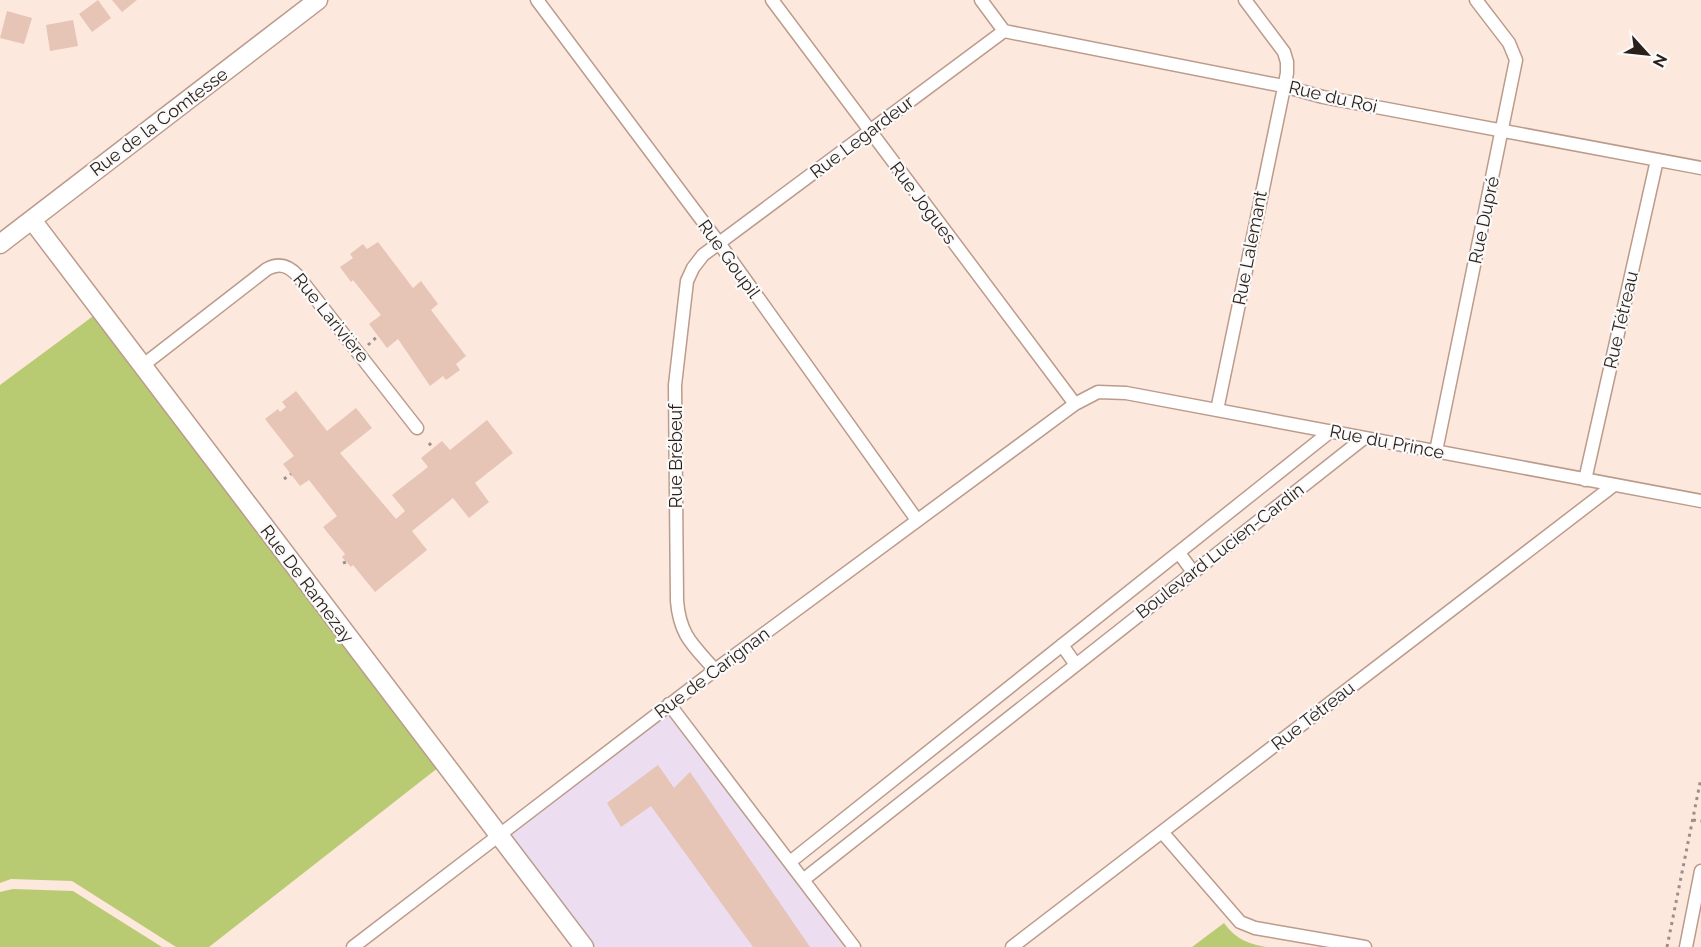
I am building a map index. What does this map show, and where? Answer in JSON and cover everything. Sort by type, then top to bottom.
[{"type":"street","name":"Rue de la Comtesse","points":[[0,244],[318,0]]},
{"type":"street","name":"Rue Goupil","points":[[537,0],[719,243],[918,520]]},
{"type":"street","name":"Rue Jogues","points":[[772,0],[1075,404]]},
{"type":"street","points":[[981,0],[1004,31]]},
{"type":"street","name":"Rue Lalemant","points":[[1218,410],[1287,62],[1284,52],[1245,0]]},
{"type":"street","name":"Rue Dupré","points":[[1436,451],[1516,60],[1514,52],[1476,0]]},
{"type":"street","name":"Rue Legardeur","points":[[719,243],[1004,31]]},
{"type":"street","name":"Rue du Roi","points":[[1004,31],[1283,86],[1323,97],[1701,168]]},
{"type":"street","name":"Rue Tétreau","points":[[1586,480],[1657,160]]},
{"type":"street","name":"Rue De Ramezay","points":[[32,220],[584,947]]},
{"type":"street","name":"Rue Brébeuf","points":[[715,670],[686,640],[678,619],[675,385],[687,281],[703,255],[719,243]]},
{"type":"street","name":"Rue Larivière","points":[[142,366],[267,269],[274,265],[286,266],[298,276],[417,428]]},
{"type":"street","name":"Rue du Prince","points":[[1075,404],[1098,392],[1126,393],[1701,501]]},
{"type":"street","name":"Rue de Carignan","points":[[353,947],[669,704],[1075,404]]},
{"type":"street","name":"Boulevard Lucien-Cardin","points":[[790,862],[1331,431]]},
{"type":"street","name":"Boulevard Lucien-Cardin","points":[[803,880],[1364,438]]},
{"type":"street","name":"Rue Tétreau","points":[[1012,947],[1614,485]]},
{"type":"street","points":[[1179,553],[1193,572]]},
{"type":"street","points":[[1062,645],[1076,665]]},
{"type":"street","points":[[669,704],[854,947]]},
{"type":"street","points":[[931,750],[945,768]]},
{"type":"street","points":[[1162,832],[1240,922],[1255,928],[1365,947]]},
{"type":"street","points":[[1686,947],[1701,871]]},
{"type":"path","points":[[429,443],[433,448]]},
{"type":"path","points":[[284,479],[291,474]]},
{"type":"path","points":[[1667,947],[1701,778]]},
{"type":"path","points":[[1693,820],[1701,821]]},
{"type":"shaded area","points":[[668,709],[849,947],[591,947],[507,835]]},
{"type":"green space","points":[[100,311],[448,760],[209,947],[176,947],[72,881],[11,879],[0,883],[0,385]]},
{"type":"green space","points":[[13,889],[73,891],[162,947],[0,947],[0,892]]},
{"type":"green space","points":[[1224,923],[1242,940],[1266,947],[1192,947]]},
{"type":"building","points":[[98,0],[111,18],[92,32],[79,14]]},
{"type":"building","points":[[112,0],[137,0],[122,12]]},
{"type":"building","points":[[7,11],[32,18],[24,44],[0,38]]},
{"type":"building","points":[[73,20],[78,46],[50,51],[46,25]]},
{"type":"building","points":[[378,242],[413,288],[421,281],[438,304],[431,310],[466,356],[456,364],[460,370],[446,380],[443,376],[430,386],[398,339],[387,348],[369,324],[381,315],[340,267],[353,258],[350,254],[363,244],[367,249]]},
{"type":"building","points":[[296,391],[327,431],[356,408],[372,428],[340,453],[396,519],[405,511],[392,495],[428,467],[421,458],[442,441],[450,450],[487,420],[513,453],[475,483],[489,502],[469,518],[453,498],[412,531],[427,550],[375,592],[353,565],[351,567],[342,557],[345,554],[323,527],[337,516],[309,480],[300,486],[283,464],[294,456],[265,419],[278,409],[280,412],[286,407],[282,402]]},
{"type":"building","points":[[658,765],[674,788],[690,772],[810,947],[753,947],[651,806],[621,827],[607,803]]}]
